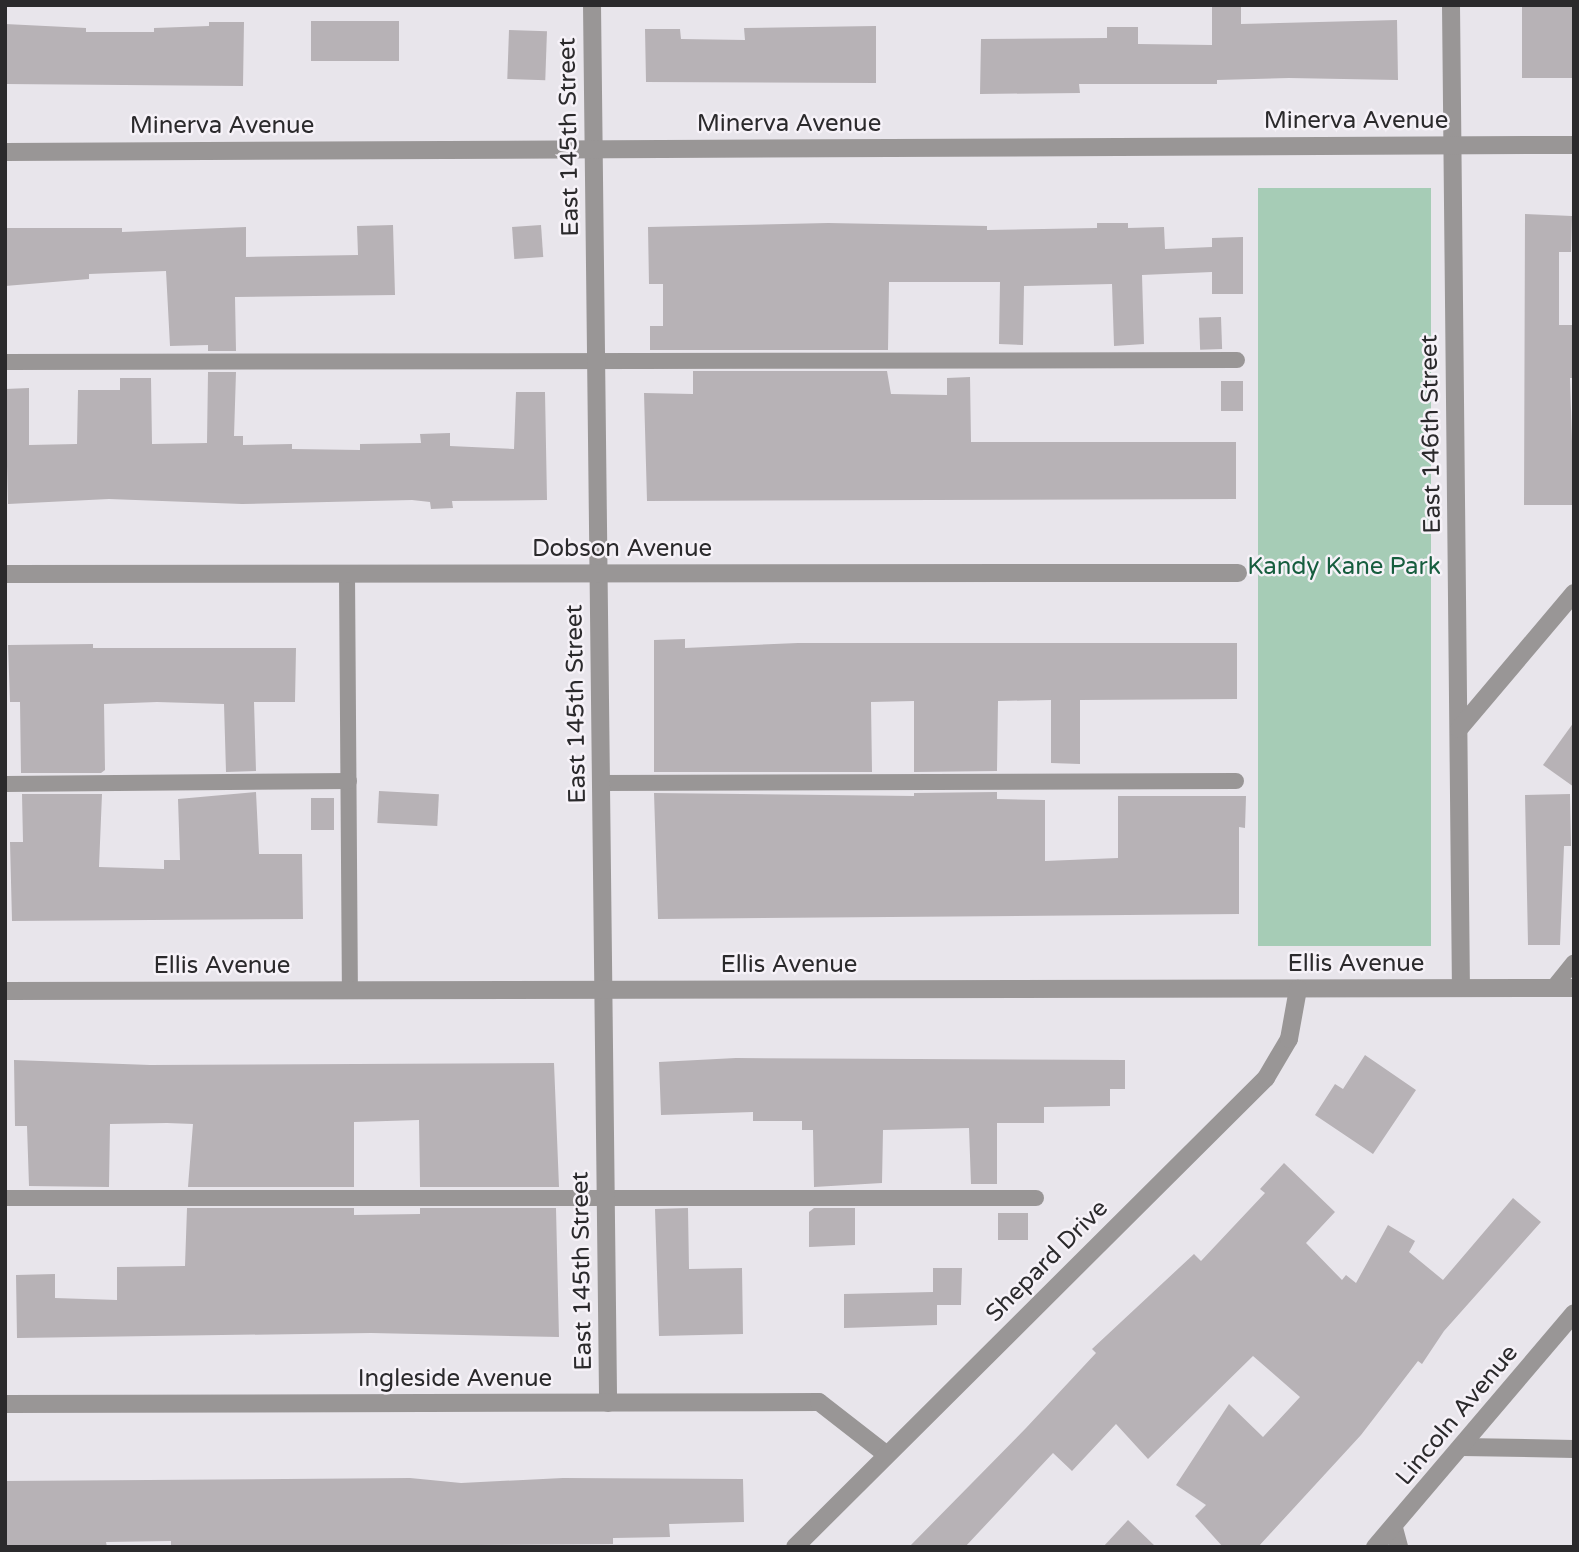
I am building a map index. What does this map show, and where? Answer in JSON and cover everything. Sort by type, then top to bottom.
[{"type":"street","name":"East 145th Street","points":[[592,5],[608,1403]]},
{"type":"street","name":"East 146th Street","points":[[1451,5],[1461,988]]},
{"type":"street","name":"Minerva Avenue","points":[[5,152],[1574,145]]},
{"type":"street","name":"Dobson Avenue","points":[[5,574],[1238,573]]},
{"type":"street","points":[[1458,730],[1574,593]]},
{"type":"street","name":"Ellis Avenue","points":[[5,991],[1574,988]]},
{"type":"street","name":"Shepard Drive","points":[[795,1547],[1266,1077],[1289,1039],[1298,989]]},
{"type":"street","name":"Lincoln Avenue","points":[[1376,1547],[1574,1312]]},
{"type":"street","name":"Ingleside Avenue","points":[[5,1405],[819,1402],[887,1455]]},
{"type":"street","points":[[1462,1447],[1574,1449]]},
{"type":"street","points":[[1394,1528],[1399,1547]]},
{"type":"lane","points":[[5,362],[1237,360]]},
{"type":"lane","points":[[348,574],[350,991]]},
{"type":"lane","points":[[5,784],[349,781]]},
{"type":"lane","points":[[601,783],[1236,781]]},
{"type":"lane","points":[[1553,988],[1574,962]]},
{"type":"lane","points":[[5,1198],[1036,1198]]},
{"type":"green space","name":"Kandy Kane Park","points":[[1258,188],[1431,188],[1431,946],[1258,946]]},
{"type":"building","points":[[1212,5],[1241,5],[1241,24],[1397,20],[1398,80],[1289,78],[1217,80],[1217,84],[1079,84],[1080,93],[980,94],[981,39],[1107,38],[1107,27],[1138,27],[1138,44],[1212,45]]},
{"type":"building","points":[[1522,5],[1574,5],[1574,78],[1522,78]]},
{"type":"building","points":[[311,21],[399,21],[399,61],[311,61]]},
{"type":"building","points":[[209,22],[244,22],[243,86],[5,84],[5,24],[86,28],[86,32],[154,32],[154,28],[209,26]]},
{"type":"building","points":[[876,26],[876,83],[646,82],[645,29],[680,29],[681,39],[745,40],[744,28]]},
{"type":"building","points":[[509,30],[547,31],[545,80],[507,79]]},
{"type":"building","points":[[1525,214],[1572,216],[1571,252],[1559,252],[1559,325],[1574,325],[1574,378],[1570,378],[1574,505],[1524,505]]},
{"type":"building","points":[[828,223],[987,226],[987,230],[1097,228],[1097,223],[1128,223],[1128,228],[1164,227],[1165,249],[1212,247],[1212,238],[1243,237],[1243,294],[1212,294],[1212,272],[1142,275],[1144,344],[1114,346],[1112,284],[1024,286],[1023,345],[999,344],[1000,282],[889,282],[888,350],[650,350],[650,326],[663,326],[663,284],[649,284],[648,227]]},
{"type":"building","points":[[393,225],[395,295],[235,297],[236,351],[208,351],[208,345],[170,346],[166,271],[89,274],[89,279],[5,286],[5,228],[122,228],[122,232],[246,227],[246,257],[358,255],[357,226]]},
{"type":"building","points":[[541,225],[543,257],[514,259],[512,227]]},
{"type":"building","points":[[1221,317],[1222,349],[1200,350],[1199,318]]},
{"type":"building","points":[[693,371],[887,371],[891,394],[947,395],[947,378],[970,377],[971,442],[1236,442],[1236,499],[647,501],[644,393],[693,394]]},
{"type":"building","points":[[208,372],[236,372],[234,436],[243,436],[243,445],[292,444],[292,449],[360,450],[360,444],[421,443],[420,434],[450,433],[450,446],[514,449],[516,392],[545,392],[547,500],[452,501],[453,508],[431,509],[430,502],[412,500],[242,504],[109,499],[8,504],[5,389],[29,388],[29,445],[77,444],[78,390],[120,390],[120,378],[151,378],[152,444],[207,443]]},
{"type":"building","points":[[1221,381],[1243,381],[1243,411],[1221,411]]},
{"type":"building","points":[[685,639],[685,648],[798,643],[1237,643],[1237,699],[1080,700],[1080,764],[1051,763],[1051,700],[998,701],[997,771],[914,772],[914,701],[871,702],[872,772],[654,772],[654,640]]},
{"type":"building","points":[[93,644],[93,648],[296,648],[295,702],[254,702],[256,771],[226,772],[224,704],[157,702],[104,704],[105,770],[101,773],[21,773],[20,702],[10,702],[8,645]]},
{"type":"building","points":[[1574,722],[1574,787],[1543,765]]},
{"type":"building","points":[[379,791],[439,794],[437,826],[377,823]]},
{"type":"building","points":[[256,792],[259,854],[302,854],[303,919],[12,921],[10,842],[23,842],[22,794],[102,794],[99,867],[164,869],[164,860],[180,860],[178,799]]},
{"type":"building","points":[[997,792],[997,799],[1045,800],[1045,861],[1118,858],[1118,796],[1246,796],[1245,828],[1239,827],[1239,914],[658,919],[654,793],[914,796],[914,793]]},
{"type":"building","points":[[1570,794],[1571,846],[1564,846],[1560,945],[1528,945],[1525,795]]},
{"type":"building","points":[[311,798],[334,798],[334,830],[311,830]]},
{"type":"building","points":[[1365,1055],[1416,1090],[1373,1154],[1315,1115],[1335,1084],[1343,1089]]},
{"type":"building","points":[[736,1058],[1125,1060],[1125,1089],[1110,1089],[1110,1106],[1044,1107],[1044,1123],[997,1123],[997,1184],[971,1184],[969,1128],[883,1130],[882,1183],[814,1187],[813,1130],[802,1130],[802,1121],[753,1121],[753,1112],[661,1115],[659,1062]]},
{"type":"building","points":[[14,1060],[150,1065],[554,1063],[559,1187],[420,1187],[419,1120],[354,1122],[354,1187],[188,1187],[193,1124],[167,1123],[110,1124],[109,1187],[29,1186],[27,1126],[15,1126]]},
{"type":"building","points":[[1284,1163],[1335,1212],[1306,1243],[1342,1280],[1346,1275],[1356,1283],[1388,1225],[1415,1241],[1409,1252],[1443,1280],[1513,1198],[1541,1222],[1444,1331],[1422,1364],[1418,1361],[1361,1435],[1258,1547],[1223,1547],[1195,1516],[1206,1505],[1176,1485],[1229,1404],[1263,1437],[1300,1397],[1253,1356],[1148,1459],[1116,1424],[1072,1471],[1053,1453],[965,1547],[909,1547],[1096,1353],[1092,1349],[1194,1254],[1201,1261],[1265,1193],[1260,1189]]},
{"type":"building","points":[[187,1208],[354,1208],[354,1215],[420,1214],[420,1208],[556,1208],[559,1337],[371,1333],[17,1338],[16,1275],[55,1274],[55,1298],[117,1300],[117,1267],[185,1266]]},
{"type":"building","points":[[688,1208],[689,1269],[742,1268],[743,1334],[659,1336],[655,1209]]},
{"type":"building","points":[[814,1208],[855,1208],[855,1245],[809,1247],[809,1212]]},
{"type":"building","points":[[998,1213],[1028,1213],[1028,1240],[998,1240]]},
{"type":"building","points":[[933,1268],[962,1268],[961,1305],[937,1305],[937,1325],[844,1328],[844,1294],[933,1292]]},
{"type":"building","points":[[410,1478],[461,1483],[563,1478],[743,1479],[744,1522],[669,1524],[670,1537],[613,1538],[613,1544],[171,1547],[171,1541],[106,1542],[107,1547],[5,1545],[5,1481]]},
{"type":"building","points":[[1128,1520],[1156,1547],[1103,1547]]}]
